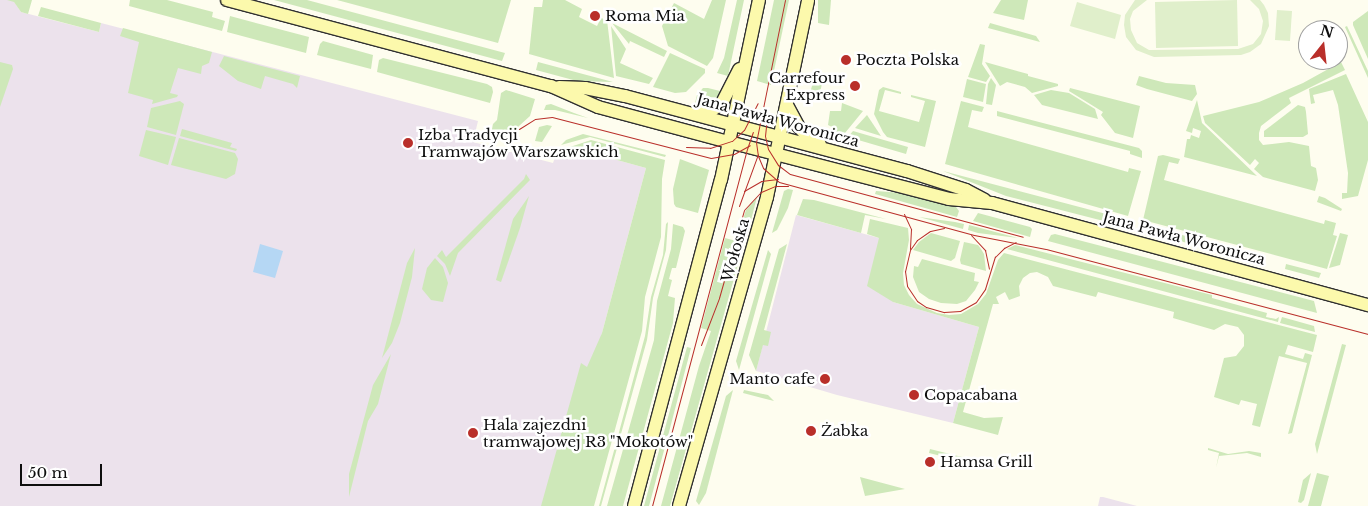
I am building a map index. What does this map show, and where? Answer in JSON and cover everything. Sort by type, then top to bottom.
[{"type":"street","name":"Jana Pawła Woronicza","points":[[227,0],[551,86],[598,107],[729,142],[950,199],[992,203],[1368,304]]},
{"type":"street","points":[[634,506],[729,142],[759,0]]},
{"type":"street","name":"Wołoska","points":[[679,506],[752,251],[787,106],[808,0]]},
{"type":"street","points":[[693,114],[711,111],[726,99],[750,45]]},
{"type":"street","name":"Jana Pawła Woronicza","points":[[551,86],[585,88],[616,93],[733,124],[925,176],[966,190],[992,203]]},
{"type":"street","points":[[787,106],[798,126],[807,136],[834,152]]},
{"type":"shaded area","points":[[0,0],[13,0],[21,12],[99,32],[101,23],[478,121],[473,142],[553,163],[557,151],[570,147],[646,168],[602,333],[551,506],[0,506]]},
{"type":"shaded area","points":[[796,215],[879,238],[893,302],[979,327],[953,423],[837,395],[756,371]]},
{"type":"shaded area","points":[[1100,497],[1103,497],[1137,506],[1098,506]]},
{"type":"green space","points":[[7,0],[32,0],[28,14],[21,12],[14,2]]},
{"type":"green space","points":[[130,0],[167,0],[213,12],[212,17],[225,21],[222,31],[129,6]]},
{"type":"green space","points":[[274,0],[307,0],[505,53],[502,61]]},
{"type":"green space","points":[[337,0],[511,0],[498,43]]},
{"type":"green space","points":[[543,0],[565,0],[582,9],[579,17],[597,26],[601,18],[607,20],[614,78],[529,54],[534,7],[542,7]]},
{"type":"green space","points":[[712,0],[726,0],[713,58],[707,66],[668,46],[662,26],[674,3],[704,19]]},
{"type":"green space","points":[[737,0],[744,0],[728,76],[717,73],[724,58]]},
{"type":"green space","points":[[774,0],[789,0],[771,85],[757,81]]},
{"type":"green space","points":[[818,0],[831,0],[829,25],[818,23]]},
{"type":"green space","points":[[1001,0],[1028,0],[1024,20],[993,13]]},
{"type":"green space","points":[[1135,0],[1147,0],[1133,11],[1130,19],[1131,30],[1137,43],[1149,50],[1238,49],[1253,44],[1261,34],[1263,21],[1259,9],[1250,0],[1260,0],[1264,5],[1268,13],[1269,26],[1261,44],[1250,52],[1241,55],[1154,57],[1136,50],[1126,37],[1125,15]]},
{"type":"green space","points":[[1237,0],[1238,46],[1156,48],[1155,2]]},
{"type":"green space","points":[[1077,2],[1121,15],[1115,39],[1070,26]]},
{"type":"green space","points":[[41,7],[101,23],[99,32],[38,16]]},
{"type":"green space","points":[[1277,10],[1292,11],[1290,41],[1275,40]]},
{"type":"green space","points":[[1368,11],[1368,59],[1353,22]]},
{"type":"green space","points":[[230,16],[309,37],[306,53],[227,32]]},
{"type":"green space","points":[[612,23],[667,51],[664,57],[630,41],[629,44]]},
{"type":"green space","points":[[990,23],[1036,36],[1040,42],[988,28]]},
{"type":"green space","points":[[611,26],[626,49],[620,63],[653,78],[649,84],[616,76]]},
{"type":"green space","points":[[123,28],[212,52],[209,63],[202,66],[201,74],[178,68],[170,93],[178,95],[177,97],[152,104],[153,100],[128,93],[139,42],[120,36]]},
{"type":"green space","points":[[1348,28],[1368,71],[1368,78],[1348,34]]},
{"type":"green space","points":[[323,41],[373,55],[371,69],[317,55],[320,44]]},
{"type":"green space","points":[[980,44],[985,45],[982,64],[990,76],[986,82],[968,77]]},
{"type":"green space","points":[[670,53],[705,69],[705,73],[686,92],[675,93],[653,87]]},
{"type":"green space","points":[[224,56],[300,76],[297,88],[293,84],[265,76],[261,89],[238,81],[219,66]]},
{"type":"green space","points":[[383,58],[487,84],[492,87],[493,92],[490,103],[377,72],[379,60]]},
{"type":"green space","points":[[0,62],[12,65],[13,69],[0,107]]},
{"type":"green space","points":[[538,62],[613,82],[577,81],[536,70]]},
{"type":"green space","points":[[985,62],[1028,74],[1028,76],[1058,84],[1058,86],[1032,93],[1025,87],[1007,82],[1000,86]]},
{"type":"green space","points":[[1327,70],[1345,70],[1289,98],[1291,103],[1261,126],[1259,140],[1263,145],[1289,142],[1309,146],[1311,166],[1316,168],[1318,180],[1315,191],[1263,177],[1254,169],[1259,163],[1255,159],[1250,165],[1205,123],[1203,116],[1259,102],[1303,83]]},
{"type":"green space","points":[[1346,74],[1368,122],[1368,160],[1358,196],[1342,199],[1342,193],[1347,193],[1348,173],[1338,105],[1333,90],[1313,95],[1315,103],[1311,104],[1309,89]]},
{"type":"green space","points":[[1139,76],[1166,83],[1195,85],[1197,94],[1192,101],[1147,89],[1136,85]]},
{"type":"green space","points":[[991,78],[996,85],[992,105],[986,104],[988,84]]},
{"type":"green space","points":[[814,79],[818,79],[822,84],[819,96],[810,93]]},
{"type":"green space","points":[[967,79],[986,84],[983,102],[963,97]]},
{"type":"green space","points":[[883,87],[901,92],[901,94],[885,90],[879,111],[919,122],[925,101],[911,97],[911,95],[936,101],[925,147],[887,137],[883,132],[874,114],[879,90]]},
{"type":"green space","points":[[703,88],[724,92],[712,103],[695,103],[697,95]]},
{"type":"green space","points":[[1070,88],[1140,106],[1133,138],[1115,133],[1101,115],[1103,112],[1069,91]]},
{"type":"green space","points":[[506,90],[535,99],[530,116],[507,137],[491,134],[493,124],[497,120],[501,93]]},
{"type":"green space","points":[[1051,90],[1069,93],[1095,109],[1098,119],[1042,105],[1034,95]]},
{"type":"green space","points":[[1197,100],[1202,123],[1257,176],[1184,157],[1187,139],[1190,139],[1191,135],[1199,138],[1201,131],[1193,128],[1192,133],[1186,131]]},
{"type":"green space","points":[[180,101],[184,104],[176,135],[147,127],[151,108]]},
{"type":"green space","points":[[961,101],[984,107],[982,112],[972,110],[968,127],[1128,172],[1129,168],[1141,171],[1128,216],[945,164]]},
{"type":"green space","points":[[842,103],[863,111],[845,133],[842,134],[833,131],[834,128],[828,125],[830,111],[841,111]]},
{"type":"green space","points":[[551,104],[588,118],[555,110],[544,110],[546,105]]},
{"type":"green space","points":[[1298,105],[1305,107],[1308,134],[1303,137],[1264,137],[1264,131]]},
{"type":"green space","points":[[997,111],[1139,148],[1142,151],[1142,158],[1130,154],[1130,151],[997,116]]},
{"type":"green space","points":[[867,115],[881,136],[855,128]]},
{"type":"green space","points":[[552,126],[542,142],[535,141],[539,127]]},
{"type":"green space","points":[[182,129],[232,143],[230,147],[237,149],[236,151],[180,136]]},
{"type":"green space","points":[[146,130],[176,137],[168,165],[139,156]]},
{"type":"green space","points":[[853,131],[908,147],[906,154],[848,137]]},
{"type":"green space","points":[[583,134],[666,155],[665,157],[590,137],[561,145],[566,140]]},
{"type":"green space","points":[[179,138],[235,153],[238,159],[235,174],[226,179],[171,165]]},
{"type":"green space","points":[[591,140],[665,160],[662,179],[661,237],[645,297],[642,331],[594,506],[541,506],[581,363],[587,367],[602,333],[646,168],[570,147]]},
{"type":"green space","points":[[1163,155],[1180,159],[1178,164],[1169,162],[1164,180],[1324,224],[1325,220],[1336,223],[1333,235],[1337,236],[1327,269],[1143,220],[1158,156]]},
{"type":"green space","points":[[680,159],[709,170],[698,213],[676,207],[674,204],[673,189]]},
{"type":"green space","points":[[943,171],[1129,220],[1127,227],[1006,196]]},
{"type":"green space","points":[[526,174],[530,180],[458,253],[450,276],[445,264],[437,256],[442,250],[446,257],[524,179]]},
{"type":"green space","points":[[788,189],[793,190],[788,208],[777,230],[772,233],[784,191]]},
{"type":"green space","points":[[876,191],[902,193],[956,207],[959,211],[957,217],[875,194]]},
{"type":"green space","points":[[529,196],[501,282],[496,280],[513,219]]},
{"type":"green space","points":[[1319,196],[1342,209],[1341,211],[1317,202]]},
{"type":"green space","points":[[757,197],[749,228],[741,225],[746,210]]},
{"type":"green space","points":[[803,199],[814,200],[886,219],[865,215],[861,233],[797,215]]},
{"type":"green space","points":[[978,213],[1030,227],[1032,229],[1030,237],[973,221]]},
{"type":"green space","points":[[919,217],[964,224],[963,229]]},
{"type":"green space","points":[[870,219],[908,228],[909,240],[903,273],[904,285],[909,295],[917,304],[937,313],[961,314],[978,304],[986,294],[998,260],[1004,253],[1317,335],[1313,352],[1288,345],[1285,354],[1303,359],[1305,353],[1312,355],[1292,433],[1288,434],[1307,363],[1279,356],[1260,427],[1252,425],[1257,404],[1241,400],[1239,405],[1214,397],[1224,358],[1236,356],[1244,346],[1244,335],[1238,327],[1225,324],[1214,330],[1173,318],[1174,312],[1098,292],[1096,297],[1053,286],[1048,277],[1037,272],[1030,273],[1023,278],[1019,286],[1020,296],[1009,300],[1005,292],[996,297],[999,304],[993,304],[963,412],[984,418],[1003,417],[998,435],[953,423],[979,327],[893,302],[867,286],[879,238],[867,234]]},
{"type":"green space","points":[[668,222],[666,250],[653,298],[647,340],[601,506],[599,506],[645,336],[651,297],[663,255],[666,224]]},
{"type":"green space","points":[[673,224],[683,227],[685,231],[676,268],[672,268],[669,279],[672,280],[668,296],[675,298],[673,323],[623,506],[607,506],[654,340],[657,301],[671,249]]},
{"type":"green space","points":[[1141,224],[1223,246],[1221,252],[1139,230]]},
{"type":"green space","points":[[969,225],[1018,238],[978,233],[968,230]]},
{"type":"green space","points":[[931,233],[960,241],[955,258],[951,261],[913,250],[919,242]]},
{"type":"green space","points":[[1340,233],[1348,235],[1340,265],[1329,268]]},
{"type":"green space","points":[[1055,234],[1314,301],[1317,313],[1048,241],[1051,235]]},
{"type":"green space","points":[[725,238],[744,243],[670,506],[661,506],[699,366],[711,331],[701,328]]},
{"type":"green space","points":[[964,242],[978,245],[984,254],[986,271],[961,264],[960,260]]},
{"type":"green space","points":[[787,244],[764,330],[771,332],[768,346],[763,345],[756,371],[749,355],[779,249]]},
{"type":"green space","points":[[1015,245],[1212,295],[1212,298],[1267,313],[1266,317],[1276,319],[1279,317],[1278,322],[1007,249]]},
{"type":"green space","points":[[415,248],[412,277],[400,323],[392,343],[382,358],[407,263]]},
{"type":"green space","points":[[768,250],[771,254],[739,370],[736,361]]},
{"type":"green space","points":[[435,258],[443,267],[448,283],[443,302],[431,300],[422,289],[427,268]]},
{"type":"green space","points":[[922,259],[975,273],[974,281],[979,282],[966,301],[957,304],[941,303],[929,299],[919,292],[913,277],[914,266],[918,267]]},
{"type":"green space","points":[[1286,264],[1321,273],[1319,278],[1285,269]]},
{"type":"green space","points":[[1282,317],[1314,326],[1315,332],[1280,323]]},
{"type":"green space","points":[[1342,344],[1346,345],[1317,454],[1315,444]]},
{"type":"green space","points":[[687,347],[691,348],[649,506],[644,506]]},
{"type":"green space","points":[[391,354],[378,404],[368,421],[349,497],[349,474],[373,385]]},
{"type":"green space","points":[[733,390],[706,493],[699,505],[696,501],[726,396]]},
{"type":"green space","points":[[744,390],[768,395],[774,401],[743,393]]},
{"type":"green space","points":[[1208,448],[1228,454],[1249,451],[1261,453],[1261,457],[1247,453],[1219,456],[1216,468],[1219,453],[1208,450]]},
{"type":"green space","points":[[930,449],[966,458],[965,462],[929,453]]},
{"type":"green space","points":[[1311,473],[1304,500],[1301,503],[1298,502],[1303,480]]},
{"type":"green space","points":[[1317,473],[1329,476],[1321,506],[1308,506]]},
{"type":"green space","points":[[860,477],[905,489],[865,496]]},
{"type":"water","points":[[260,244],[283,251],[275,278],[253,272]]},
{"type":"tram line","points":[[785,0],[756,142],[758,156],[763,168],[779,182],[974,235],[1046,249],[1368,334]]},
{"type":"tram line","points":[[686,147],[710,148],[732,141],[744,130],[758,103]]},
{"type":"tram line","points":[[519,129],[535,119],[552,117],[711,158],[734,154],[750,145]]},
{"type":"tram line","points":[[767,117],[765,136],[768,149],[778,165],[790,174],[1023,237]]},
{"type":"tram line","points":[[652,506],[753,132]]},
{"type":"tram line","points":[[739,206],[758,154]]},
{"type":"tram line","points":[[744,191],[761,181],[778,179]]},
{"type":"tram line","points":[[701,345],[719,298],[744,210],[761,192],[775,186],[788,186]]},
{"type":"tram line","points":[[904,214],[911,229],[910,249]]},
{"type":"tram line","points":[[944,228],[930,231],[917,240],[910,250],[905,271],[907,286],[917,301],[926,307],[944,312],[960,311],[976,302],[985,289],[995,257],[1004,248],[1016,242]]},
{"type":"tram line","points":[[971,235],[985,250],[989,269]]},
{"type":"place","name":"Roma Mia","points":[[595,16]]},
{"type":"place","name":"Poczta Polska","points":[[846,60]]},
{"type":"place","name":"Carrefour Express","points":[[855,86]]},
{"type":"place","name":"Izba Tradycji Tramwajów Warszawskich","points":[[408,143]]},
{"type":"place","name":"Manto cafe","points":[[825,379]]},
{"type":"place","name":"Copacabana","points":[[914,395]]},
{"type":"place","name":"Żabka","points":[[811,431]]},
{"type":"place","name":"Hala zajezdni tramwajowej R3 \"Mokotów\"","points":[[473,433]]},
{"type":"place","name":"Hamsa Grill","points":[[930,462]]}]
